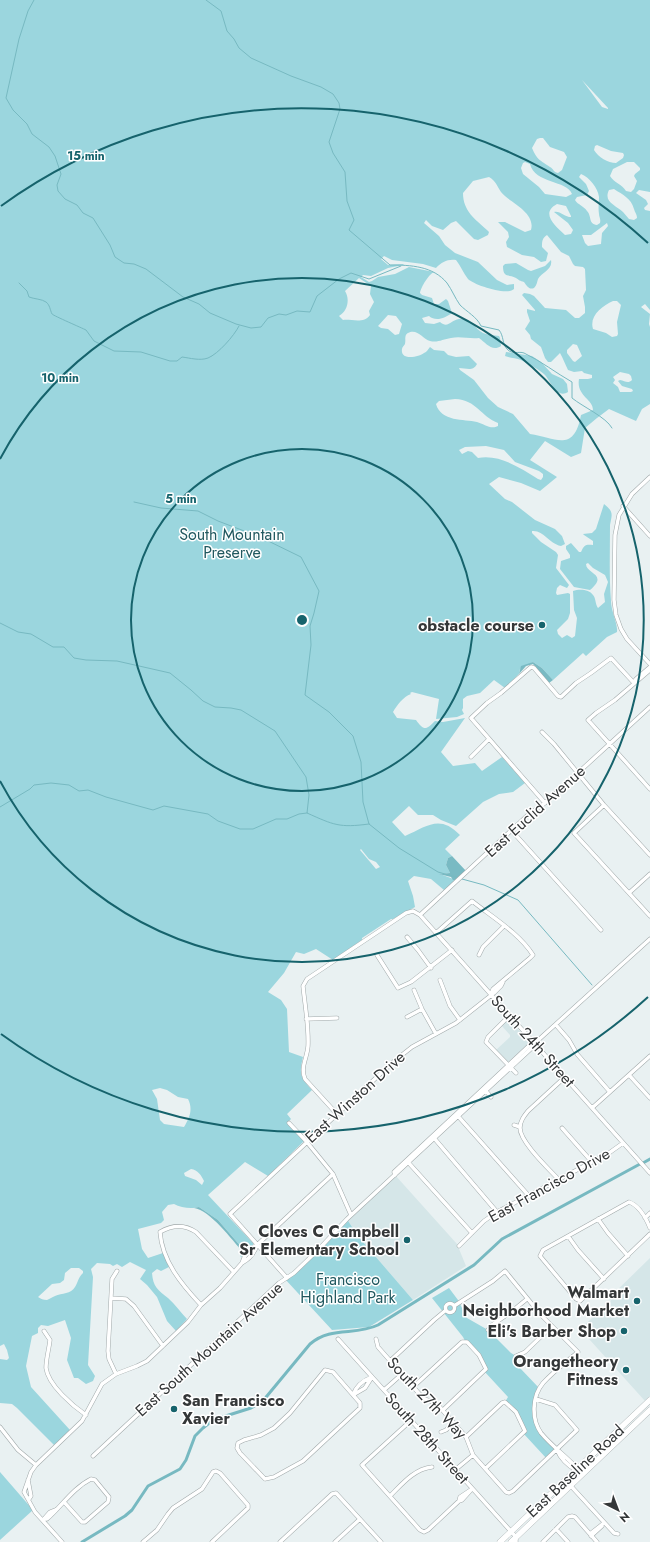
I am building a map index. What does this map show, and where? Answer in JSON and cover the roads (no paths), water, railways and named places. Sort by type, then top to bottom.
[{"type":"main road","name":"East Baseline Road","points":[[500,1542],[650,1400]]},
{"type":"main road","name":"East Baseline Road","points":[[511,1542],[516,1540],[650,1410]]},
{"type":"main road","points":[[619,1430],[624,1435]]},
{"type":"main road","points":[[560,1485],[565,1484],[570,1486],[570,1482],[576,1475],[576,1470],[587,1470]]},
{"type":"street","points":[[650,477],[632,494],[623,506],[617,520],[615,535],[614,600],[619,625],[626,636],[650,664]]},
{"type":"street","points":[[623,506],[650,536]]},
{"type":"street","points":[[545,803],[471,718],[487,702],[501,693],[531,667],[534,668],[558,696],[561,697],[576,683],[591,674],[611,658],[634,683]]},
{"type":"street","points":[[650,668],[615,700],[588,720],[650,789]]},
{"type":"street","name":"East Euclid Avenue","points":[[420,915],[533,811],[545,803],[650,707]]},
{"type":"street","points":[[542,732],[578,773],[604,806],[650,855]]},
{"type":"street","points":[[471,757],[489,739]]},
{"type":"street","points":[[604,806],[574,833],[596,859],[650,916]]},
{"type":"street","points":[[512,831],[601,930]]},
{"type":"street","points":[[629,893],[650,874]]},
{"type":"street","points":[[436,933],[472,902],[504,926],[483,946],[479,955]]},
{"type":"street","name":"South 24th Street","points":[[306,1019],[304,986],[307,979],[406,913],[413,911],[420,915],[452,950],[650,1173]]},
{"type":"street","name":"East Winston Drive","points":[[257,1245],[230,1214],[336,1113],[393,1062],[412,1047],[460,1020],[533,955],[518,938],[504,926]]},
{"type":"street","points":[[406,937],[431,968]]},
{"type":"street","name":"East South Mountain Avenue","points":[[93,1456],[325,1243],[352,1215],[509,1067],[534,1046],[535,1043],[650,939]]},
{"type":"street","points":[[377,955],[398,988],[411,982],[431,968],[452,950]]},
{"type":"street","points":[[440,980],[450,1006],[460,1020]]},
{"type":"street","points":[[414,990],[422,1009],[436,1034]]},
{"type":"street","points":[[407,1017],[422,1009]]},
{"type":"street","points":[[510,1015],[488,1037],[486,1042],[516,1073]]},
{"type":"street","points":[[336,1113],[305,1079],[302,1073],[302,1066],[308,1047],[306,1019],[337,1018]]},
{"type":"street","points":[[556,1025],[569,1040],[577,1054],[610,1092]]},
{"type":"street","points":[[592,1108],[650,1056]]},
{"type":"street","points":[[629,1075],[650,1098]]},
{"type":"street","points":[[559,1180],[524,1140],[520,1127],[523,1117],[528,1111],[565,1077]]},
{"type":"street","points":[[485,1090],[491,1096]]},
{"type":"street","points":[[458,1115],[529,1196]]},
{"type":"street","points":[[289,1123],[333,1174],[352,1215]]},
{"type":"street","points":[[514,1125],[520,1127]]},
{"type":"street","points":[[562,1128],[592,1162]]},
{"type":"street","points":[[434,1138],[497,1212]]},
{"type":"street","name":"East Francisco Drive","points":[[459,1246],[484,1221],[497,1212],[613,1151],[623,1143]]},
{"type":"street","points":[[408,1162],[472,1233]]},
{"type":"street","points":[[62,1542],[44,1519],[35,1512],[24,1492],[28,1480],[36,1465],[86,1415],[102,1384],[116,1374],[141,1364],[163,1346],[182,1328],[201,1305],[220,1288],[233,1271],[256,1249],[257,1245],[333,1174]]},
{"type":"street","points":[[650,1228],[638,1208],[629,1202],[543,1250],[540,1254],[545,1263],[580,1302],[650,1234]]},
{"type":"street","points":[[645,1218],[650,1213]]},
{"type":"street","points":[[645,1218],[650,1217]]},
{"type":"street","points":[[598,1219],[608,1234],[628,1256]]},
{"type":"street","points":[[201,1305],[183,1286],[173,1272],[162,1244],[160,1232],[174,1226],[184,1226],[190,1228],[196,1232],[233,1271]]},
{"type":"street","points":[[568,1236],[578,1250],[604,1279]]},
{"type":"street","points":[[257,1245],[287,1278]]},
{"type":"street","points":[[116,1374],[109,1359],[108,1351],[112,1279],[117,1271]]},
{"type":"street","points":[[390,1361],[446,1310],[448,1312],[452,1312],[454,1306],[493,1281],[505,1271],[527,1299],[578,1352],[543,1384],[536,1399],[534,1412],[537,1425],[541,1433],[571,1468],[576,1470]]},
{"type":"street","points":[[111,1298],[126,1299],[134,1306],[163,1346]]},
{"type":"street","points":[[488,1330],[492,1325],[527,1299]]},
{"type":"street","points":[[516,1356],[525,1352],[552,1326]]},
{"type":"street","points":[[44,1331],[50,1340],[46,1364],[46,1370],[49,1378],[74,1406],[86,1415]]},
{"type":"street","name":"South 28th Street","points":[[338,1339],[516,1540]]},
{"type":"street","name":"South 27th Way","points":[[376,1339],[378,1348],[423,1398],[436,1404],[454,1423],[466,1437],[473,1455],[509,1494],[557,1450]]},
{"type":"street","points":[[413,1387],[465,1341],[467,1342],[479,1355],[486,1368],[442,1410]]},
{"type":"street","points":[[328,1370],[333,1372],[353,1395],[360,1403],[361,1406],[359,1410],[303,1461],[274,1477],[265,1479],[240,1452],[237,1446],[240,1442],[268,1431],[283,1420],[294,1409],[323,1372],[328,1370]]},
{"type":"street","points":[[384,1390],[402,1374]]},
{"type":"street","points":[[353,1395],[355,1390],[361,1384],[372,1378]]},
{"type":"street","points":[[353,1395],[365,1388],[372,1378]]},
{"type":"street","points":[[361,1384],[365,1388]]},
{"type":"street","points":[[536,1399],[555,1405],[576,1430],[557,1450]]},
{"type":"street","points":[[466,1437],[502,1403],[505,1402],[516,1412],[525,1430],[486,1468]]},
{"type":"street","points":[[441,1432],[446,1430],[454,1423]]},
{"type":"street","points":[[406,1425],[362,1465],[424,1532],[459,1501],[460,1497],[472,1489]]},
{"type":"street","points":[[0,1427],[18,1450],[36,1465]]},
{"type":"street","points":[[455,1470],[473,1455]]},
{"type":"street","points":[[390,1496],[416,1472],[432,1467]]},
{"type":"street","points":[[143,1542],[157,1530],[173,1508],[202,1489],[213,1472],[216,1471],[243,1500],[248,1508],[212,1542]]},
{"type":"street","points":[[44,1519],[47,1519],[51,1513],[91,1479],[95,1480],[110,1497],[108,1502],[85,1522],[82,1522],[64,1502]]},
{"type":"street","points":[[28,1480],[31,1496],[29,1499]]},
{"type":"street","points":[[570,1486],[604,1523],[614,1533],[618,1534]]},
{"type":"street","points":[[25,1489],[30,1490]]},
{"type":"street","points":[[280,1542],[332,1494],[336,1493],[381,1542]]},
{"type":"street","points":[[543,1542],[568,1517],[572,1516],[597,1542]]},
{"type":"street","points":[[335,1542],[360,1519]]},
{"type":"street","points":[[590,1535],[604,1523]]},
{"type":"street","points":[[556,1529],[568,1542]]},
{"type":"waterway","points":[[34,0],[28,11],[19,39],[6,98],[13,110],[27,124],[32,134],[49,147],[55,156],[61,174],[57,185],[58,191],[65,199],[77,205],[83,213],[93,218],[110,245],[115,257],[124,263],[134,264],[146,269],[183,297],[199,304],[210,313],[236,324],[251,328],[261,327],[268,318],[279,314],[286,315],[297,311],[310,312],[317,296],[339,279],[351,273],[369,279],[401,266]]},
{"type":"waterway","points":[[206,0],[221,11],[227,31],[239,48],[251,58],[291,76],[321,87],[333,94],[339,103],[340,109],[329,142],[333,153],[345,172],[347,201],[354,220],[349,230],[390,265],[414,266],[428,270],[441,277],[447,283],[460,305],[474,317],[481,326],[499,330],[502,335],[504,345],[509,351],[524,353],[572,382],[572,398],[600,416],[612,428]]},
{"type":"waterway","points":[[19,283],[27,291],[29,297],[46,302],[52,314],[86,330],[94,341],[114,351],[141,352],[170,361],[177,361],[182,357],[205,359],[221,349],[239,326]]},
{"type":"waterway","points":[[134,502],[161,508],[198,511],[218,521],[260,537],[301,557],[319,591],[310,626],[311,645],[305,695],[329,712],[353,736],[361,762],[363,802],[369,824],[399,848],[438,872],[459,878]]},
{"type":"waterway","points":[[0,623],[18,632],[31,634],[53,647],[64,647],[74,658],[117,661],[170,673],[203,701],[215,707],[241,710],[275,731],[306,777],[309,795],[307,813],[331,823],[350,826],[369,824]]},
{"type":"waterway","points":[[0,807],[34,785],[51,783],[69,785],[79,791],[88,790],[106,797],[153,810],[164,806],[208,814],[218,821],[240,829],[253,829],[276,819],[287,819],[299,814],[307,813]]},
{"type":"waterway","points":[[462,879],[484,885],[518,900],[592,985]]},
{"type":"waterway","points":[[643,1163],[650,1159]]},
{"type":"waterway","points":[[82,1542],[125,1516],[132,1510],[148,1486],[180,1469],[186,1460],[195,1436],[213,1420],[251,1408],[262,1402],[310,1344],[318,1338],[335,1333],[361,1330],[378,1325],[474,1265],[502,1239],[640,1164]]},
{"type":"place","name":"obstacle course","points":[[542,625]]},
{"type":"place","name":"Cloves C Campbell Sr Elementary School","points":[[407,1240]]},
{"type":"place","name":"Walmart Neighborhood Market","points":[[637,1301]]},
{"type":"place","name":"Eli's Barber Shop","points":[[624,1331]]},
{"type":"place","name":"Orangetheory Fitness","points":[[626,1370]]},
{"type":"place","name":"San Francisco Xavier","points":[[174,1409]]},
{"type":"park label","name":"South Mountain Preserve","points":[[232,543]]},
{"type":"park label","name":"Francisco Highland Park","points":[[348,1288]]}]
